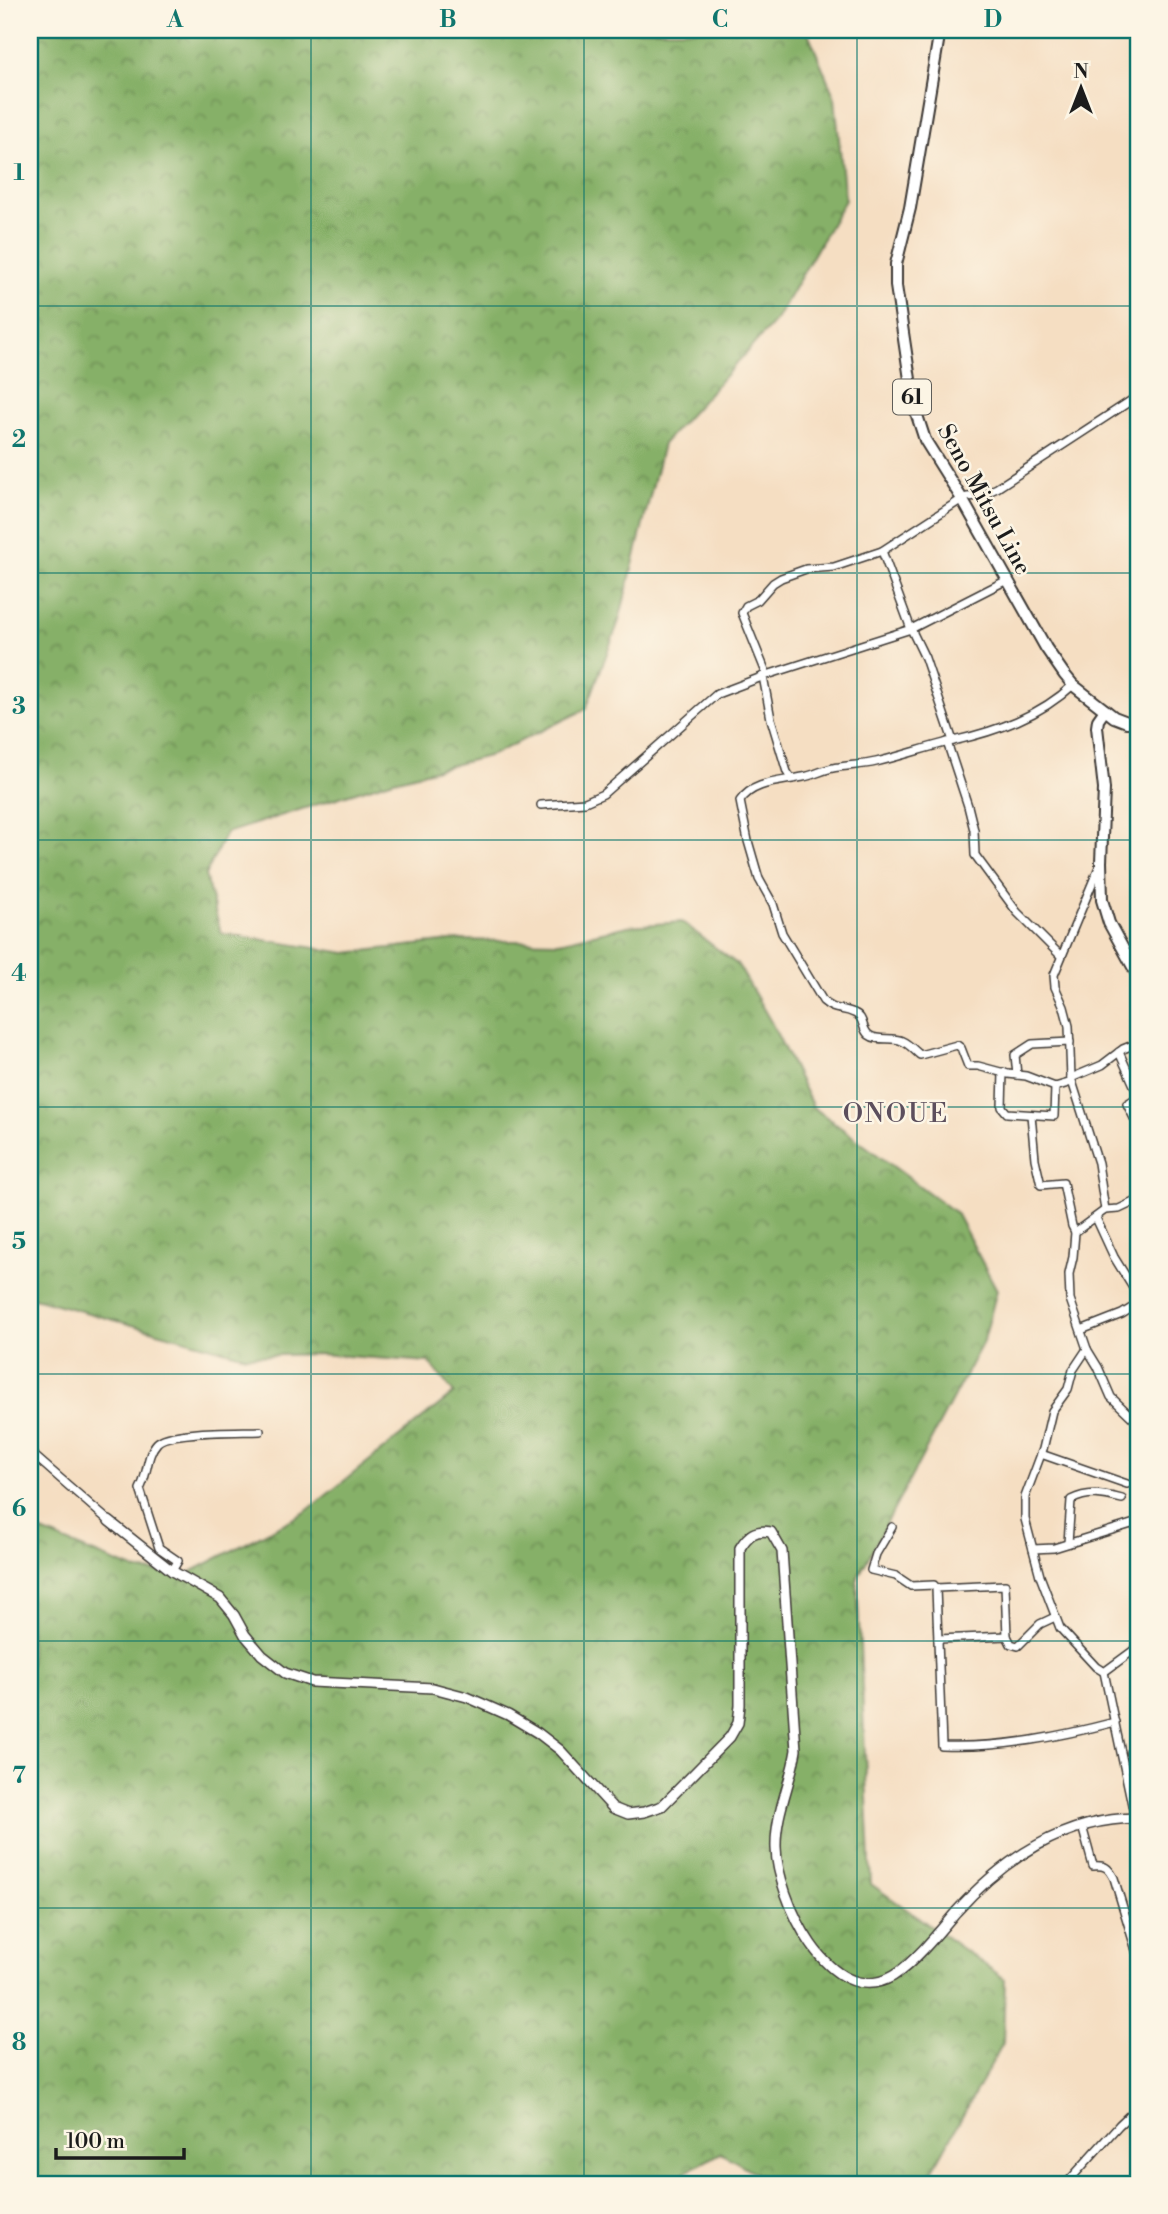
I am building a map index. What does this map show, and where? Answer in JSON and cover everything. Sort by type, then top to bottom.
[{"type":"main road","name":"Seno Mitsu Line","points":[[940,30],[910,208],[896,264],[895,279],[906,363],[920,425],[940,467],[962,499],[1063,674],[1114,717],[1127,722],[1138,720]]},
{"type":"main road","points":[[1105,710],[1097,727],[1104,789],[1101,862],[1104,909],[1138,976]]},
{"type":"street","points":[[791,778],[771,719],[765,675],[742,613],[746,606],[758,600],[773,583],[796,571],[834,567],[882,551],[962,499],[979,496],[997,488],[1138,397]]},
{"type":"street","points":[[882,551],[911,629],[925,658],[968,806],[974,831],[975,855],[1017,912],[1061,956]]},
{"type":"street","points":[[541,805],[585,802],[603,794],[717,694],[765,675],[911,629],[1007,580]]},
{"type":"street","points":[[1073,685],[1058,699],[1036,712],[998,729],[892,758],[855,766],[838,766],[791,778],[757,788],[744,795],[740,801],[759,879],[773,904],[782,933],[823,1001],[830,1008],[857,1014],[869,1035],[902,1041],[924,1055],[957,1045],[961,1048],[968,1066],[1026,1076],[1055,1087],[1102,1065],[1119,1052],[1138,1043]]},
{"type":"street","points":[[1101,862],[1054,975],[1055,987],[1069,1026],[1071,1080],[1098,1163],[1105,1210]]},
{"type":"street","points":[[1017,1075],[1015,1055],[1032,1044],[1070,1042]]},
{"type":"street","points":[[1119,1052],[1138,1096],[1127,1104],[1138,1126]]},
{"type":"street","points":[[1003,1072],[1003,1111],[1007,1113],[1054,1116],[1055,1087]]},
{"type":"street","points":[[1031,1115],[1035,1159],[1041,1185],[1063,1183],[1075,1232],[1069,1274],[1070,1299],[1087,1349],[1111,1397],[1138,1423]]},
{"type":"street","points":[[1075,1232],[1105,1210],[1137,1204]]},
{"type":"street","points":[[1096,1218],[1101,1233],[1138,1296]]},
{"type":"street","points":[[1081,1330],[1122,1314],[1138,1304]]},
{"type":"street","points":[[1087,1349],[1073,1370],[1068,1389],[1052,1410],[1041,1454],[1025,1497],[1025,1519],[1040,1576],[1060,1628],[1096,1667],[1104,1672],[1138,1833]]},
{"type":"street","points":[[172,1571],[178,1561],[159,1548],[140,1489],[156,1443],[172,1435],[260,1431]]},
{"type":"street","points":[[30,1452],[109,1521],[172,1571],[220,1598],[262,1655],[285,1673],[312,1682],[433,1688],[467,1697],[508,1715],[538,1733],[560,1750],[613,1808],[628,1814],[662,1806],[730,1737],[738,1723],[740,1548],[752,1533],[761,1530],[771,1532],[782,1551],[796,1749],[793,1769],[777,1822],[777,1863],[793,1913],[823,1959],[838,1973],[851,1980],[879,1982],[894,1976],[971,1895],[1007,1863],[1040,1843],[1082,1826],[1136,1818]]},
{"type":"street","points":[[1041,1454],[1127,1484]]},
{"type":"street","points":[[1068,1543],[1071,1500],[1084,1494],[1101,1493],[1122,1499]]},
{"type":"street","points":[[1033,1549],[1054,1548],[1138,1522]]},
{"type":"street","points":[[892,1527],[876,1554],[871,1570],[896,1576],[911,1586],[1005,1586],[1007,1636],[1011,1644],[1018,1646],[1040,1624],[1055,1617]]},
{"type":"street","points":[[936,1588],[943,1746],[978,1747],[1063,1736],[1115,1722]]},
{"type":"street","points":[[938,1639],[1007,1636]]},
{"type":"street","points":[[1104,1672],[1138,1647]]},
{"type":"street","points":[[1082,1826],[1093,1866],[1110,1869],[1114,1878],[1138,1957]]},
{"type":"street","points":[[1066,2184],[1138,2107]]},
{"type":"green space","points":[[30,30],[807,30],[835,98],[845,200],[776,320],[663,444],[619,621],[586,709],[492,755],[394,780],[226,833],[205,875],[221,933],[346,953],[459,940],[559,942],[628,926],[682,922],[738,965],[771,1022],[813,1107],[956,1213],[997,1290],[984,1340],[857,1579],[871,1884],[1005,1979],[1003,2043],[931,2173],[887,2184],[774,2184],[721,2153],[676,2177],[674,2184],[30,2184],[30,1527],[138,1571],[189,1573],[304,1513],[454,1393],[429,1362],[319,1354],[245,1356],[30,1297]]},
{"type":"district","name":"ONOUE","points":[[896,1113]]}]
